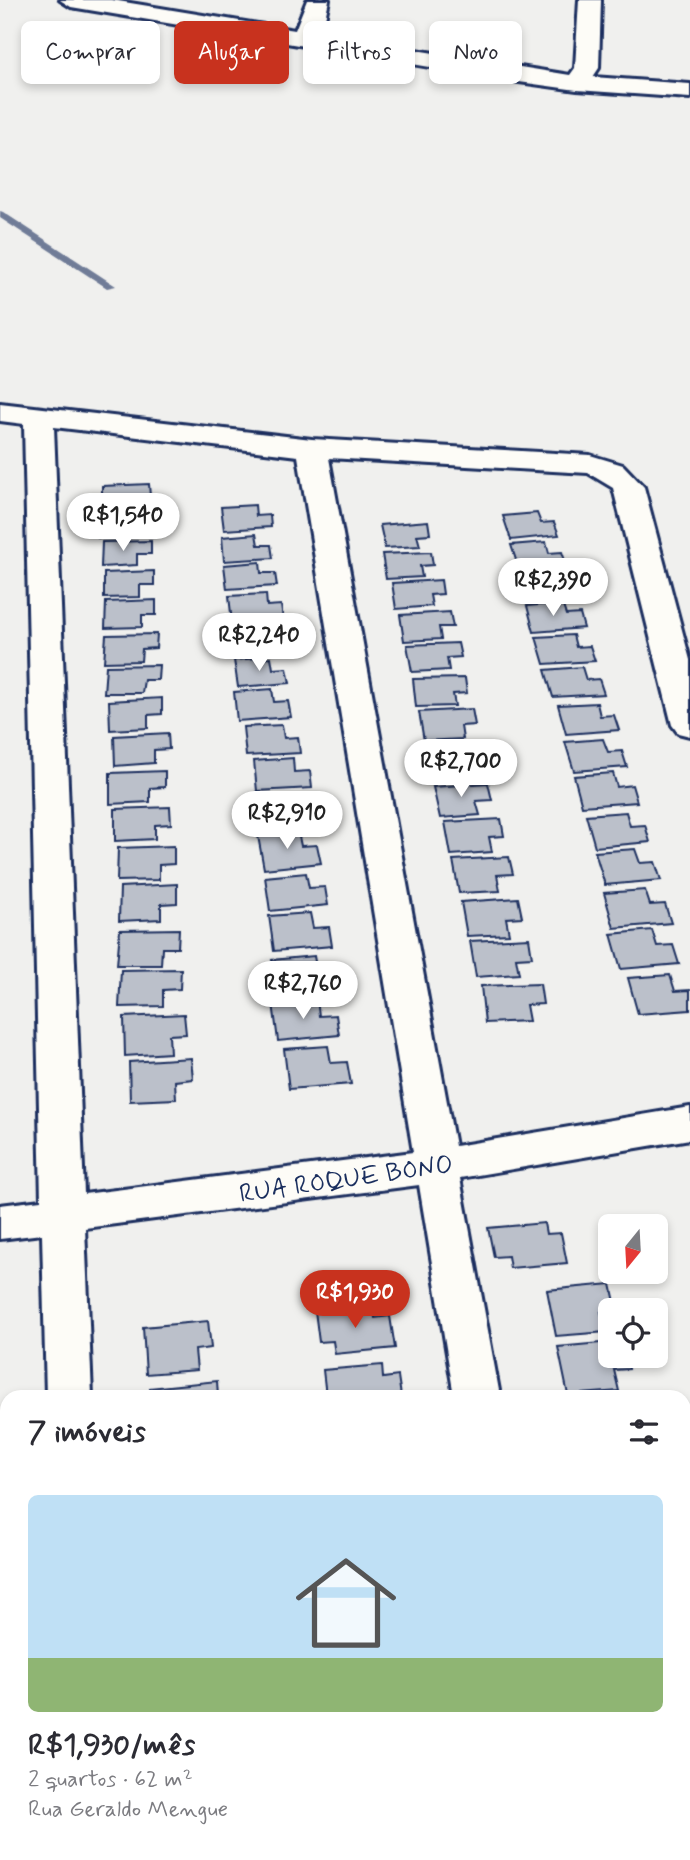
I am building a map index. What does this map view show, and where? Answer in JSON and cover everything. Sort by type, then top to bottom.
[{"type":"street","points":[[71,0],[577,83],[690,91]]},
{"type":"street","points":[[301,38],[312,23],[318,0]]},
{"type":"street","points":[[577,83],[587,68],[590,0]]},
{"type":"street","points":[[0,412],[312,448],[590,464],[610,469],[620,476],[628,487],[689,717]]},
{"type":"street","points":[[39,417],[38,463],[69,1390]]},
{"type":"street","points":[[312,448],[476,1390]]},
{"type":"street","name":"RUA ROQUE BONO","points":[[0,1222],[64,1216],[436,1166],[690,1123]]},
{"type":"building","points":[[149,484],[150,496],[137,497],[137,507],[102,509],[102,486]]},
{"type":"building","points":[[255,505],[256,516],[270,515],[271,527],[224,530],[221,507]]},
{"type":"building","points":[[146,513],[146,526],[133,526],[133,537],[98,538],[98,515]]},
{"type":"building","points":[[537,513],[541,523],[554,522],[559,535],[511,540],[503,516]]},
{"type":"building","points":[[428,521],[430,534],[417,535],[420,546],[385,548],[380,525]]},
{"type":"building","points":[[256,534],[258,545],[271,545],[273,558],[224,561],[222,537]]},
{"type":"building","points":[[151,541],[151,554],[137,554],[137,565],[101,567],[102,542]]},
{"type":"building","points":[[546,542],[549,553],[562,552],[567,566],[519,569],[511,545]]},
{"type":"building","points":[[431,552],[433,565],[420,566],[422,577],[386,579],[382,554]]},
{"type":"building","points":[[260,562],[261,573],[275,573],[277,586],[227,589],[224,565]]},
{"type":"building","points":[[154,571],[154,585],[140,585],[140,597],[104,598],[104,573]]},
{"type":"building","points":[[555,572],[558,583],[572,582],[576,595],[528,599],[520,575]]},
{"type":"building","points":[[441,580],[443,594],[430,595],[432,606],[396,609],[392,583]]},
{"type":"building","points":[[266,594],[267,606],[281,605],[283,619],[232,622],[229,596]]},
{"type":"building","points":[[156,600],[156,615],[142,615],[142,627],[105,628],[106,602]]},
{"type":"building","points":[[562,603],[566,615],[580,614],[584,628],[534,632],[527,606]]},
{"type":"building","points":[[450,612],[453,627],[439,627],[441,639],[404,641],[400,615]]},
{"type":"building","points":[[268,624],[270,636],[284,635],[287,649],[236,653],[231,626]]},
{"type":"building","points":[[157,634],[156,648],[142,649],[141,661],[104,662],[106,635]]},
{"type":"building","points":[[573,635],[576,647],[590,646],[595,661],[544,664],[536,637]]},
{"type":"building","points":[[458,643],[461,657],[447,658],[449,670],[412,672],[407,645]]},
{"type":"building","points":[[271,657],[273,669],[287,668],[290,683],[238,687],[234,660]]},
{"type":"building","points":[[159,665],[158,680],[144,680],[142,693],[104,693],[106,666]]},
{"type":"building","points":[[582,667],[586,680],[599,679],[604,694],[553,697],[545,670]]},
{"type":"building","points":[[465,678],[467,693],[453,694],[455,706],[416,707],[413,679]]},
{"type":"building","points":[[272,689],[274,702],[288,701],[291,717],[237,721],[234,692]]},
{"type":"building","points":[[162,698],[162,714],[148,715],[148,728],[110,730],[109,701]]},
{"type":"building","points":[[597,703],[600,716],[614,715],[619,730],[566,734],[558,705]]},
{"type":"building","points":[[472,709],[475,725],[461,726],[463,739],[424,741],[419,712]]},
{"type":"building","points":[[282,725],[284,738],[298,737],[300,753],[246,756],[243,727]]},
{"type":"building","points":[[168,733],[169,749],[154,750],[154,763],[115,766],[114,736]]},
{"type":"building","points":[[603,739],[608,752],[622,751],[627,767],[574,771],[565,742]]},
{"type":"building","points":[[483,745],[487,761],[472,762],[475,775],[436,779],[429,749]]},
{"type":"building","points":[[293,758],[294,772],[310,771],[312,788],[257,791],[254,761]]},
{"type":"building","points":[[165,771],[165,787],[150,788],[150,802],[110,804],[110,773]]},
{"type":"building","points":[[613,773],[617,787],[632,785],[637,802],[582,806],[574,776]]},
{"type":"building","points":[[488,783],[492,800],[476,801],[480,815],[440,818],[433,787]]},
{"type":"building","points":[[294,796],[297,810],[311,808],[315,825],[260,831],[254,800]]},
{"type":"building","points":[[170,807],[171,824],[155,825],[155,839],[115,841],[115,809]]},
{"type":"building","points":[[626,812],[630,826],[645,825],[650,842],[595,847],[586,815]]},
{"type":"building","points":[[501,819],[504,836],[489,837],[492,852],[451,855],[445,822]]},
{"type":"building","points":[[298,832],[301,846],[317,845],[321,863],[264,869],[258,836]]},
{"type":"building","points":[[174,846],[174,864],[159,865],[159,880],[117,881],[118,848]]},
{"type":"building","points":[[635,849],[640,863],[655,862],[661,880],[605,885],[595,852]]},
{"type":"building","points":[[509,857],[513,874],[497,875],[500,891],[459,893],[453,860]]},
{"type":"building","points":[[306,873],[309,888],[325,887],[328,905],[270,911],[265,877]]},
{"type":"building","points":[[177,884],[177,903],[161,904],[161,919],[119,921],[120,887]]},
{"type":"building","points":[[645,890],[650,905],[665,904],[671,923],[614,928],[604,893]]},
{"type":"building","points":[[518,898],[522,917],[506,918],[509,934],[467,936],[461,902]]},
{"type":"building","points":[[310,913],[313,928],[329,927],[332,946],[274,951],[269,916]]},
{"type":"building","points":[[179,929],[178,948],[162,948],[161,965],[117,965],[120,930]]},
{"type":"building","points":[[652,930],[657,946],[673,945],[679,964],[621,969],[611,934]]},
{"type":"building","points":[[529,938],[532,957],[516,958],[519,974],[476,977],[470,941]]},
{"type":"building","points":[[314,956],[317,973],[333,971],[337,991],[277,996],[272,960]]},
{"type":"building","points":[[181,969],[180,989],[163,990],[163,1006],[119,1007],[121,970]]},
{"type":"building","points":[[670,975],[675,991],[690,990],[690,1010],[638,1014],[628,978]]},
{"type":"building","points":[[540,984],[543,1004],[526,1005],[529,1021],[485,1023],[481,986]]},
{"type":"building","points":[[317,999],[319,1016],[336,1015],[339,1035],[278,1041],[273,1003]]},
{"type":"building","points":[[184,1014],[186,1034],[169,1035],[170,1053],[125,1056],[124,1017]]},
{"type":"building","points":[[328,1046],[331,1063],[347,1062],[351,1084],[289,1089],[284,1049]]},
{"type":"building","points":[[191,1058],[193,1079],[175,1081],[176,1099],[130,1101],[129,1062]]},
{"type":"building","points":[[544,1223],[546,1234],[561,1233],[567,1263],[510,1268],[508,1256],[494,1257],[488,1228]]},
{"type":"building","points":[[611,1284],[614,1298],[598,1298],[598,1333],[556,1336],[547,1290]]},
{"type":"building","points":[[373,1306],[375,1318],[390,1316],[395,1348],[335,1354],[333,1341],[319,1342],[315,1311]]},
{"type":"building","points":[[208,1321],[211,1348],[195,1350],[197,1370],[146,1374],[143,1327]]},
{"type":"building","points":[[598,1343],[598,1368],[629,1368],[614,1370],[619,1390],[567,1390],[558,1347]]},
{"type":"building","points":[[382,1365],[383,1378],[398,1376],[400,1390],[325,1390],[323,1370]]},
{"type":"building","points":[[217,1381],[218,1390],[150,1390]]},
{"type":"waterway","points":[[0,214],[111,286]]}]
